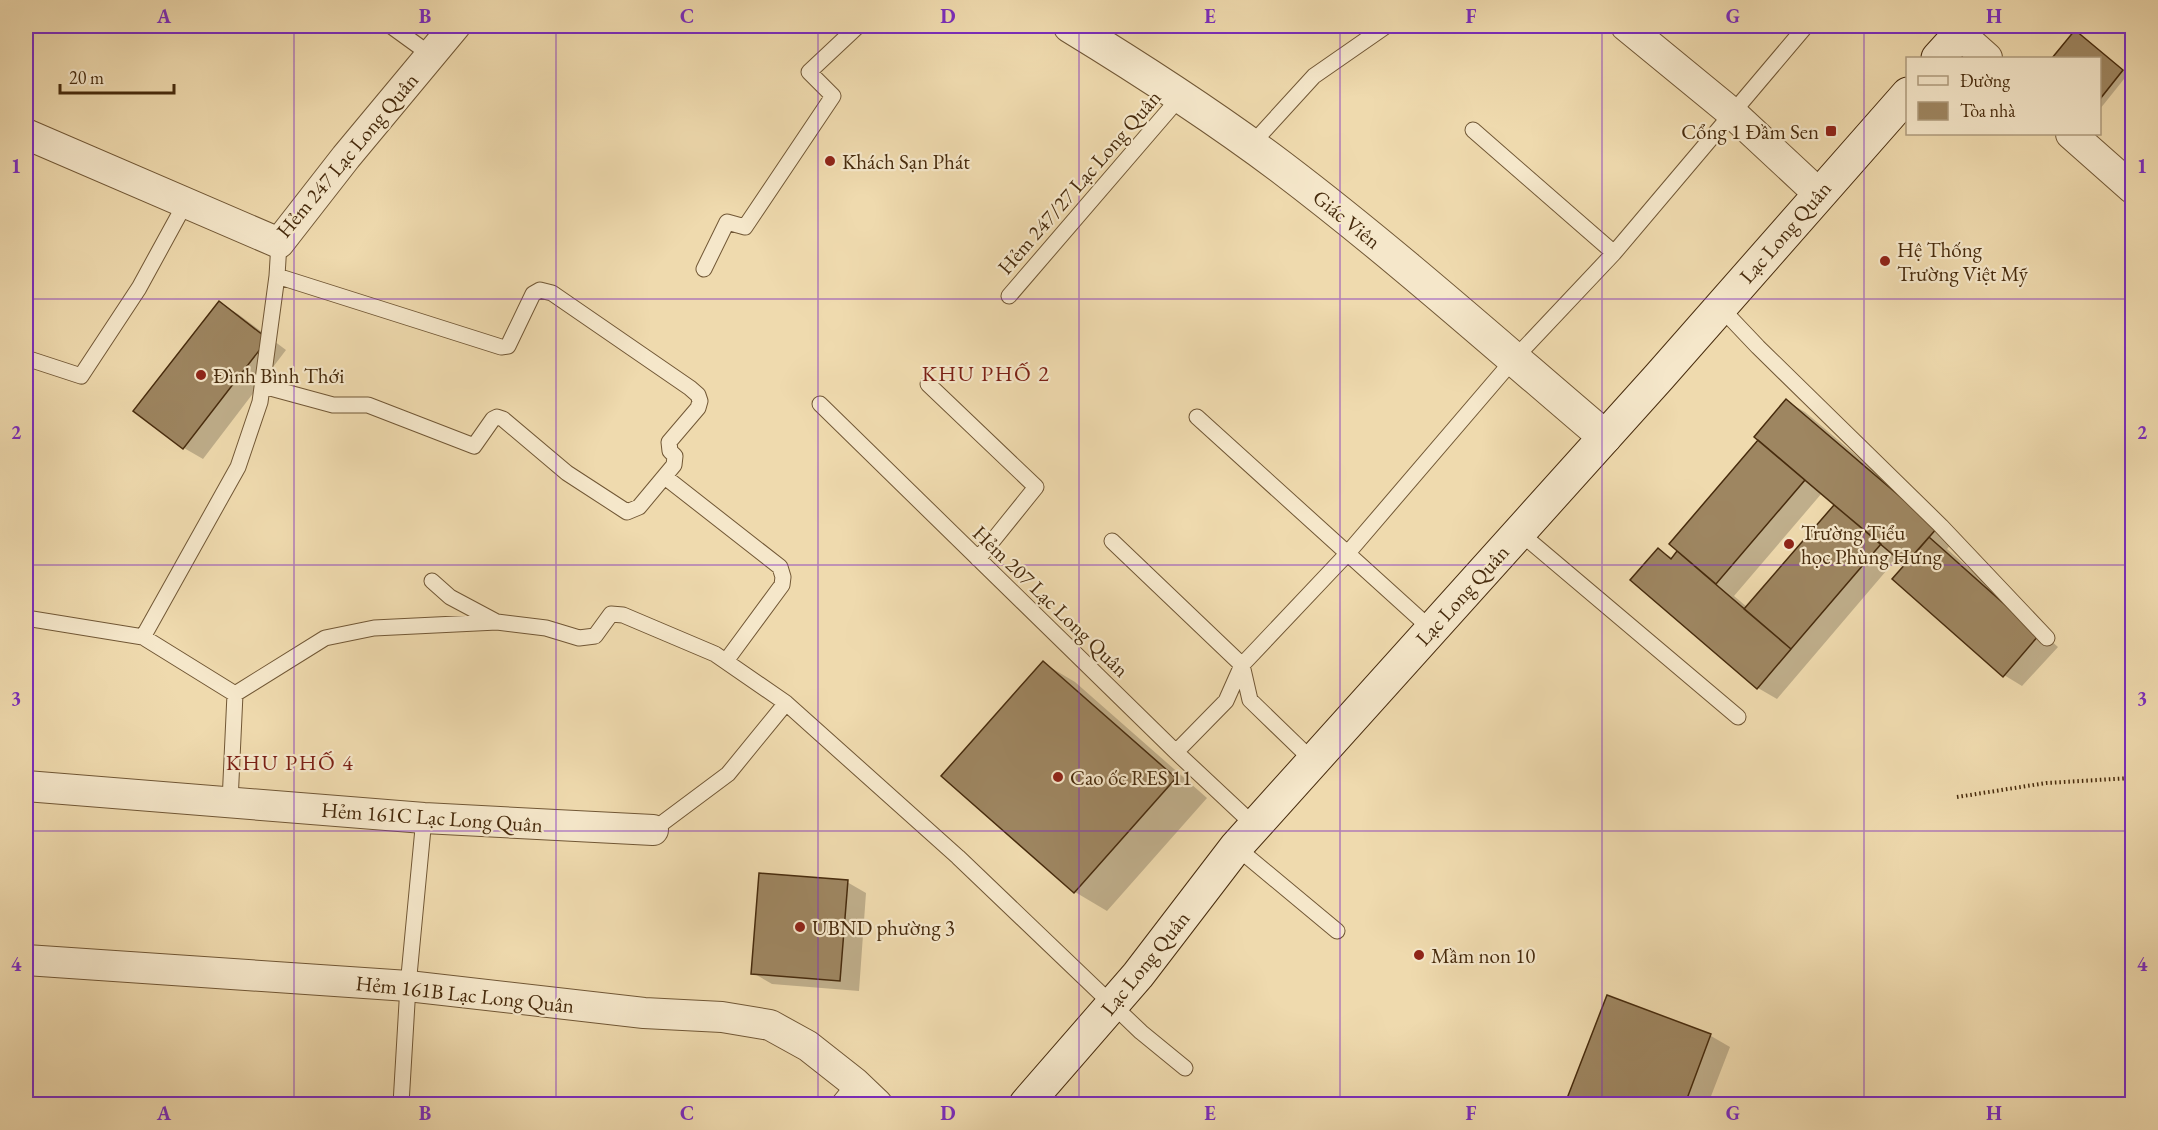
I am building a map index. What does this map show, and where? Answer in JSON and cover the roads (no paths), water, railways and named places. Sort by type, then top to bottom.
[{"type":"main road","name":"Giác Viên","points":[[1070,26],[1181,96],[1251,145],[1347,218],[1605,437]]},
{"type":"main road","points":[[1939,57],[1963,29]]},
{"type":"main road","name":"Lạc Long Quân","points":[[1026,1104],[1138,975],[1246,837],[1605,437],[1906,96]]},
{"type":"main road","points":[[1058,1104],[1076,1046]]},
{"type":"street","name":"Hẻm 247 Lạc Long Quân","points":[[26,134],[279,243],[346,157],[455,26]]},
{"type":"street","points":[[1626,26],[1732,113],[1819,194]]},
{"type":"street","points":[[1963,29],[1987,57]]},
{"type":"street","points":[[2072,135],[2133,188]]},
{"type":"street","name":"Hẻm 161C Lạc Long Quân","points":[[26,786],[424,818],[653,830]]},
{"type":"street","name":"Hẻm 161B Lạc Long Quân","points":[[26,960],[408,986],[644,1013],[722,1017],[770,1025],[808,1046],[846,1094],[877,1104]]},
{"type":"lane","points":[[391,26],[431,55]]},
{"type":"lane","points":[[704,269],[727,222],[745,227],[833,96],[809,72],[858,26]]},
{"type":"lane","points":[[1251,145],[1314,76],[1386,26]]},
{"type":"lane","points":[[1176,752],[1226,701],[1242,665],[1347,554],[1514,359],[1614,254],[1806,26]]},
{"type":"lane","name":"Hẻm 247/27 Lạc Long Quân","points":[[1009,296],[1181,96]]},
{"type":"lane","points":[[1473,130],[1614,254]]},
{"type":"lane","points":[[26,358],[81,376],[139,288],[186,202]]},
{"type":"lane","points":[[143,637],[238,468],[255,421],[277,276],[279,243]]},
{"type":"lane","points":[[262,386],[333,405],[368,405],[474,446],[493,419],[502,419],[567,473],[627,512],[639,507],[674,465],[675,456],[670,451],[669,442],[698,408],[700,401],[698,395],[552,293],[540,290],[534,294],[513,339],[508,346],[501,347],[277,276]]},
{"type":"lane","points":[[1720,307],[1941,526],[2047,638]]},
{"type":"lane","points":[[928,384],[1036,487],[978,559]]},
{"type":"lane","name":"Hẻm 207 Lạc Long Quân","points":[[820,404],[1176,752],[1246,837],[1337,931]]},
{"type":"lane","points":[[1197,417],[1431,629]]},
{"type":"lane","points":[[665,477],[780,567],[783,577],[782,585],[726,661]]},
{"type":"lane","points":[[1519,532],[1738,717]]},
{"type":"lane","points":[[1112,541],[1242,665],[1250,700],[1313,761]]},
{"type":"lane","points":[[432,581],[450,597],[497,622]]},
{"type":"lane","points":[[235,694],[325,638],[374,628],[497,622],[546,628],[579,638],[595,636],[611,614],[623,615],[715,654],[786,703],[958,857],[1141,1032],[1185,1068]]},
{"type":"lane","points":[[26,618],[143,637],[235,694]]},
{"type":"lane","points":[[230,802],[235,694]]},
{"type":"lane","name":"Hẻm 161C Lạc Long Quân","points":[[653,830],[728,774],[786,703]]},
{"type":"lane","points":[[401,1104],[408,986],[424,818]]},
{"type":"place","name":"Cổng 1 Đầm Sen","points":[[1831,131]]},
{"type":"place","name":"Khách Sạn Phát","points":[[830,161]]},
{"type":"place","name":"Hệ Thống Trường Việt Mỹ","points":[[1885,261]]},
{"type":"place","name":"Đình Bình Thới","points":[[201,375]]},
{"type":"place","name":"Trường Tiểu học Phùng Hưng","points":[[1789,544]]},
{"type":"place","name":"Cao ốc RES 11","points":[[1058,777]]},
{"type":"place","name":"UBND phường 3","points":[[800,927]]},
{"type":"place","name":"Mầm non 10","points":[[1419,955]]},
{"type":"district","name":"KHU PHỐ 2","points":[[986,373]]},
{"type":"district","name":"KHU PHỐ 4","points":[[290,762]]}]
